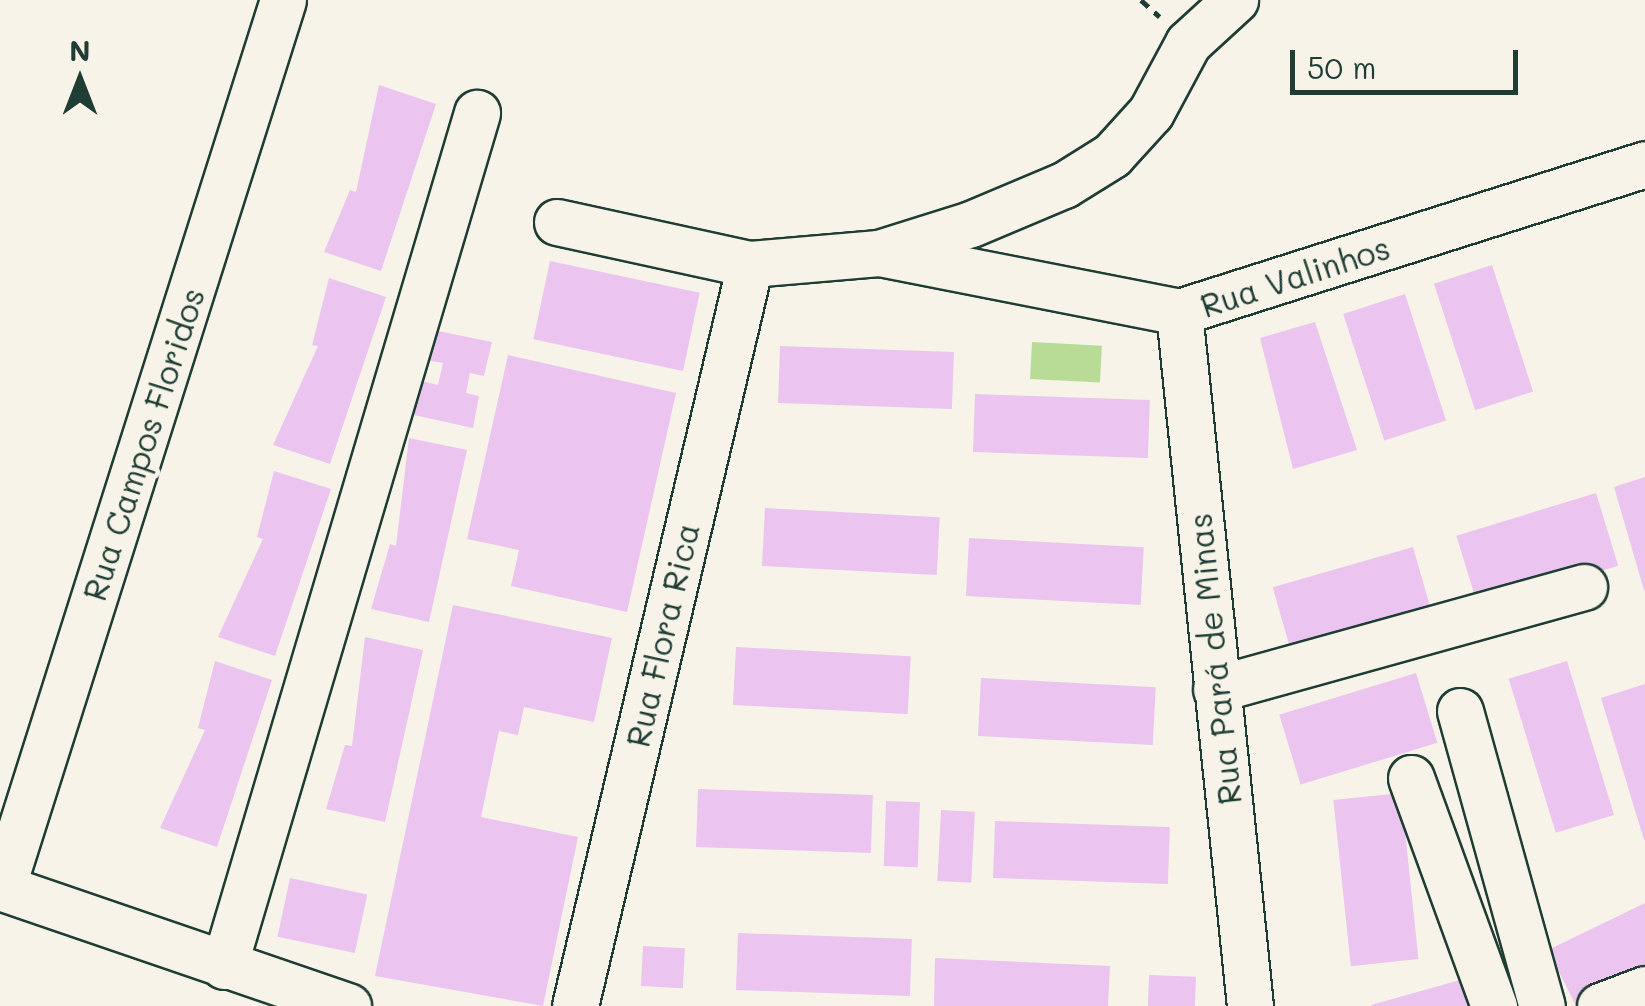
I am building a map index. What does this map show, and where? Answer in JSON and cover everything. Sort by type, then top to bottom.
[{"type":"street","name":"Rua Campos Floridos","points":[[1,888],[284,0]]},
{"type":"street","points":[[557,222],[750,264],[879,253],[1064,185],[1112,155],[1151,112],[1188,43],[1236,0]]},
{"type":"street","points":[[224,966],[477,113]]},
{"type":"street","name":"Rua Valinhos","points":[[879,253],[1179,312],[1645,164]]},
{"type":"street","name":"Rua Flora Rica","points":[[575,1006],[750,264]]},
{"type":"street","name":"Rua Pará de Minas","points":[[1179,312],[1250,1006]]},
{"type":"street","points":[[1216,689],[1584,587]]},
{"type":"street","points":[[1460,711],[1542,1006]]},
{"type":"street","points":[[1411,778],[1494,1006]]},
{"type":"street","points":[[1,888],[224,966],[300,1000],[348,1006]]},
{"type":"street","points":[[1600,1006],[1645,989]]},
{"type":"green space","points":[[1032,342],[1102,346],[1100,383],[1030,379]]},
{"type":"building","points":[[379,85],[436,104],[381,271],[324,252],[350,190],[356,192]]},
{"type":"building","points":[[550,261],[700,293],[683,371],[533,339]]},
{"type":"building","points":[[1492,265],[1533,391],[1475,410],[1434,284]]},
{"type":"building","points":[[329,278],[386,297],[330,464],[273,445],[318,346],[312,345]]},
{"type":"building","points":[[1405,294],[1446,420],[1384,441],[1343,314]]},
{"type":"building","points":[[1315,322],[1357,450],[1293,469],[1260,338]]},
{"type":"building","points":[[433,330],[492,342],[484,376],[470,373],[466,393],[479,396],[473,428],[414,415],[421,381],[438,385],[443,363],[426,360]]},
{"type":"building","points":[[780,346],[954,352],[952,409],[778,403]]},
{"type":"building","points":[[508,355],[676,393],[627,612],[511,586],[519,550],[467,539]]},
{"type":"building","points":[[975,394],[1150,400],[1148,458],[973,452]]},
{"type":"building","points":[[409,438],[467,450],[429,622],[371,609],[390,544],[396,546]]},
{"type":"building","points":[[274,471],[331,489],[275,656],[218,637],[263,539],[257,537]]},
{"type":"building","points":[[1645,477],[1645,590],[1644,590],[1614,487]]},
{"type":"building","points":[[1596,493],[1618,566],[1479,608],[1456,536]]},
{"type":"building","points":[[765,508],[940,517],[937,575],[762,566]]},
{"type":"building","points":[[969,538],[1144,547],[1141,605],[966,596]]},
{"type":"building","points":[[1413,547],[1434,620],[1294,660],[1273,587]]},
{"type":"building","points":[[453,605],[612,638],[594,722],[524,707],[518,735],[499,731],[481,817],[578,837],[543,1006],[375,976]]},
{"type":"building","points":[[365,637],[423,650],[385,822],[326,809],[345,745],[352,746]]},
{"type":"building","points":[[736,647],[911,656],[908,714],[733,705]]},
{"type":"building","points":[[215,661],[272,680],[217,847],[160,828],[205,730],[198,728]]},
{"type":"building","points":[[1567,661],[1614,815],[1556,833],[1509,679]]},
{"type":"building","points":[[1416,673],[1437,743],[1301,785],[1279,715]]},
{"type":"building","points":[[981,678],[1156,687],[1153,745],[978,736]]},
{"type":"building","points":[[1645,684],[1645,840],[1644,840],[1601,698]]},
{"type":"building","points":[[698,789],[873,795],[871,853],[696,847]]},
{"type":"building","points":[[1401,793],[1418,959],[1351,966],[1333,800]]},
{"type":"building","points":[[886,801],[920,802],[918,867],[884,866]]},
{"type":"building","points":[[941,810],[975,812],[971,883],[937,881]]},
{"type":"building","points":[[995,821],[1170,827],[1168,884],[993,878]]},
{"type":"building","points":[[290,878],[367,894],[355,953],[278,937]]},
{"type":"building","points":[[1645,903],[1645,971],[1576,1006],[1548,950]]},
{"type":"building","points":[[738,933],[912,939],[910,996],[736,990]]},
{"type":"building","points":[[643,946],[685,948],[683,988],[641,986]]},
{"type":"building","points":[[935,958],[1110,966],[1108,1006],[934,1006]]},
{"type":"building","points":[[1149,975],[1196,977],[1195,1006],[1148,1006]]},
{"type":"building","points":[[1478,975],[1488,1006],[1371,1005]]}]
